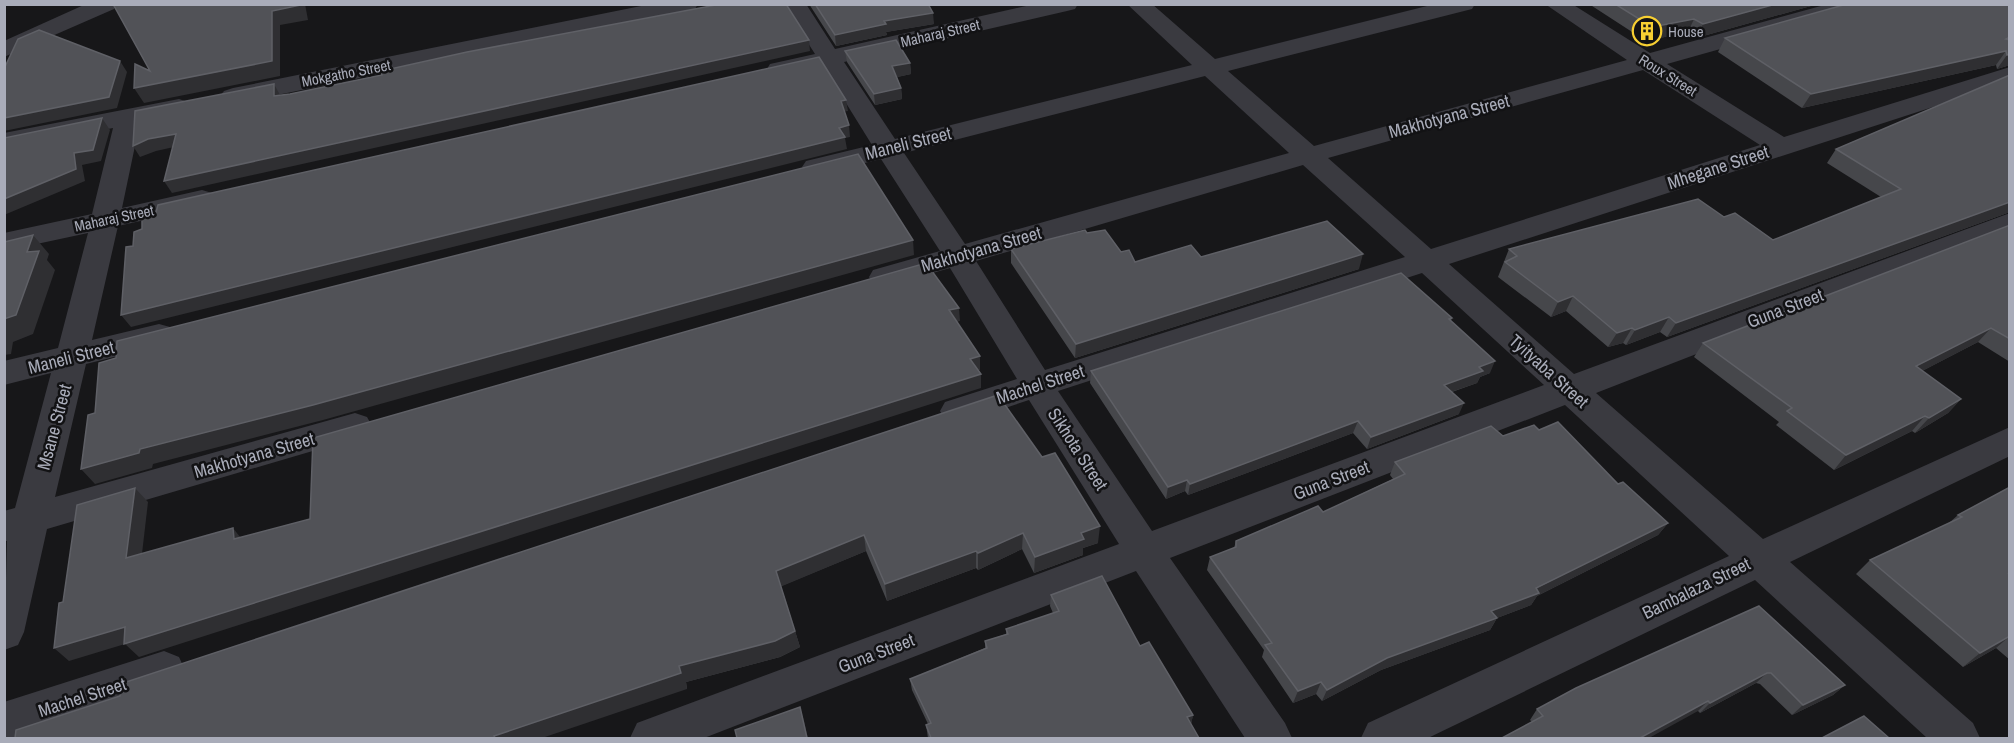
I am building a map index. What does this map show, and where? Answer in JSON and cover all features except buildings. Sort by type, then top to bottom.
[{"type":"street","points":[[4,50],[106,4]]},
{"type":"street","name":"Mokgatho Street","points":[[4,141],[687,4]]},
{"type":"street","name":"Sikhota Street","points":[[794,4],[958,256],[1143,551],[1270,738]]},
{"type":"street","name":"Maharaj Street","points":[[759,74],[1067,4]]},
{"type":"street","name":"Tyityaba Street","points":[[1138,4],[1958,738]]},
{"type":"street","name":"Maneli Street","points":[[797,172],[1464,4]]},
{"type":"street","name":"Roux Street","points":[[1556,4],[1781,147]]},
{"type":"street","name":"Makhotyana Street","points":[[855,285],[1307,156],[1855,4]]},
{"type":"street","name":"Mhegane Street","points":[[1426,260],[2010,74]]},
{"type":"street","name":"Msane Street","points":[[4,632],[17,522],[73,357],[128,117]]},
{"type":"street","name":"Maharaj Street","points":[[4,242],[223,194]]},
{"type":"street","name":"Guna Street","points":[[652,738],[2010,222]]},
{"type":"street","name":"Machel Street","points":[[923,422],[1426,260]]},
{"type":"street","name":"Maneli Street","points":[[4,373],[188,327]]},
{"type":"street","name":"Makhotyana Street","points":[[17,522],[385,418]]},
{"type":"street","name":"Bambalaza Street","points":[[1383,738],[2010,440]]},
{"type":"street","name":"Machel Street","points":[[4,722],[197,659]]},
{"type":"place","name":"House","points":[[1647,31]]}]
